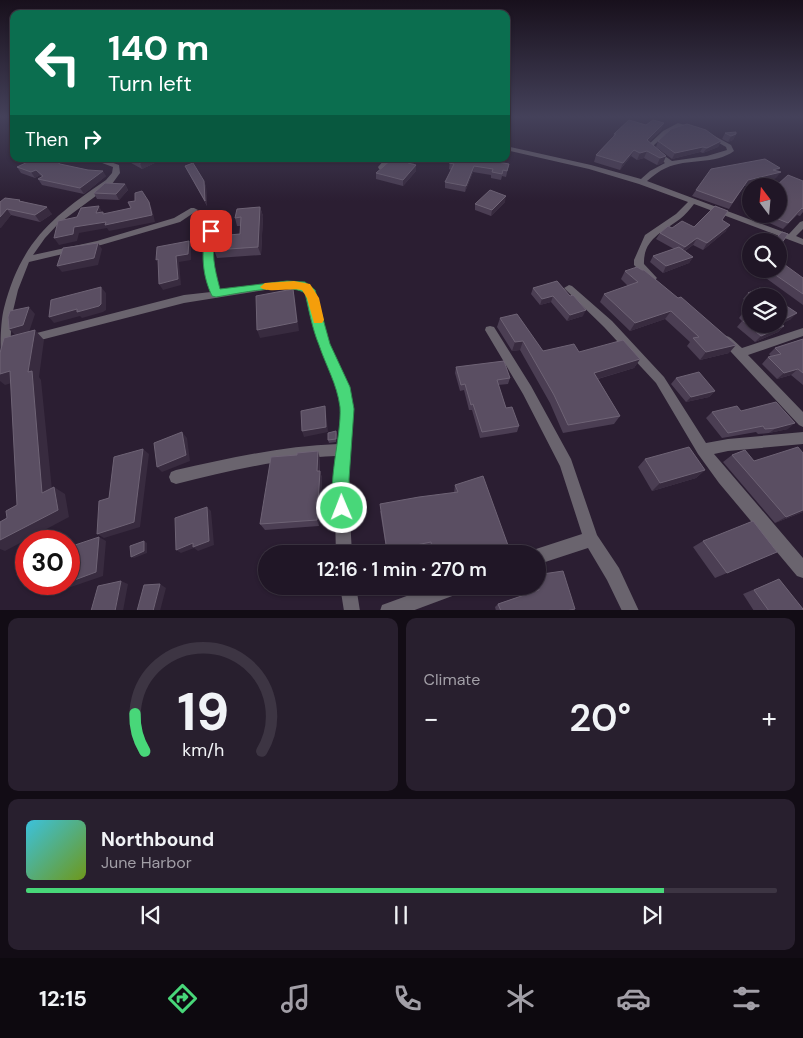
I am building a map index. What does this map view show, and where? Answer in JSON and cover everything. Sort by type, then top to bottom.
[{"type":"street","points":[[652,144],[649,147],[670,163]]},
{"type":"street","points":[[642,182],[657,169],[670,163],[730,152],[732,149],[724,144]]},
{"type":"street","points":[[510,149],[591,167],[642,182],[803,242]]},
{"type":"street","points":[[382,167],[386,162]]},
{"type":"street","points":[[3,360],[7,343],[5,331],[6,316],[25,260],[38,239],[69,211],[109,182],[116,173],[120,163]]},
{"type":"street","points":[[662,286],[643,270],[639,265],[639,260],[648,237],[679,216],[692,202]]},
{"type":"street","points":[[25,260],[98,243],[177,220],[194,210]]},
{"type":"street","points":[[791,237],[803,224]]},
{"type":"street","points":[[211,231],[207,261],[216,293]]},
{"type":"street","points":[[7,343],[44,336],[156,304],[216,293],[287,284],[301,285],[310,290],[324,344],[343,387],[347,409],[341,489],[344,545]]},
{"type":"street","points":[[569,288],[608,324],[660,380],[703,450],[724,478],[803,570]]},
{"type":"street","points":[[490,330],[527,390],[566,464],[591,539],[613,574],[631,610]]},
{"type":"street","points":[[740,353],[803,332]]},
{"type":"street","points":[[718,334],[740,353],[803,421]]},
{"type":"street","points":[[703,450],[728,445],[803,438]]},
{"type":"street","points":[[176,477],[271,457],[320,450],[343,450]]},
{"type":"street","points":[[546,554],[591,539]]},
{"type":"street","points":[[350,595],[352,610]]},
{"type":"street","points":[[388,610],[431,595]]},
{"type":"building","points":[[606,144],[652,144],[666,156],[660,158],[647,151],[640,153],[634,150],[623,163],[596,155]]},
{"type":"building","points":[[663,144],[714,144],[707,148],[703,147],[675,153]]},
{"type":"building","points":[[765,159],[780,168],[773,170],[781,172],[756,178],[742,178],[742,189],[732,203],[696,190],[711,169]]},
{"type":"building","points":[[28,162],[57,162],[88,170],[103,171],[80,188],[38,179],[43,176],[36,170],[31,172],[17,167]]},
{"type":"building","points":[[389,162],[409,162],[416,165],[403,180],[376,173]]},
{"type":"building","points":[[498,162],[509,164],[507,171],[503,170],[502,174],[492,172],[493,169],[474,166],[466,186],[445,182],[454,164],[449,163]]},
{"type":"building","points":[[193,163],[204,181],[205,201],[185,166]]},
{"type":"building","points":[[788,175],[803,181],[803,209],[788,223],[788,178],[785,178]]},
{"type":"building","points":[[105,183],[125,184],[116,194],[94,193]]},
{"type":"building","points":[[490,190],[506,196],[492,210],[475,204]]},
{"type":"building","points":[[142,191],[149,202],[152,215],[105,225],[106,222],[74,227],[73,234],[54,238],[58,221],[77,217],[81,208],[99,206],[96,213],[103,212],[103,214],[131,208],[128,202],[135,201],[135,193]]},
{"type":"building","points":[[5,198],[47,207],[35,215],[7,209],[0,217],[0,202]]},
{"type":"building","points":[[715,206],[728,211],[722,220],[730,225],[707,243],[697,238],[685,247],[660,233],[668,226],[672,228],[682,221],[694,227]]},
{"type":"building","points":[[260,207],[258,247],[214,250],[218,236],[240,234],[241,217],[235,218],[237,209]]},
{"type":"building","points":[[189,241],[188,254],[176,256],[178,279],[159,284],[158,259],[156,260],[157,247]]},
{"type":"building","points":[[98,243],[94,258],[57,266],[63,248]]},
{"type":"building","points":[[679,247],[693,257],[666,266],[653,256]]},
{"type":"building","points":[[787,266],[803,278],[803,294],[780,278],[787,278]]},
{"type":"building","points":[[637,267],[644,270],[678,298],[681,297],[736,345],[706,352],[693,338],[699,337],[671,311],[635,323],[604,294],[638,282],[625,271]]},
{"type":"building","points":[[557,281],[586,310],[570,315],[553,296],[542,299],[533,288]]},
{"type":"building","points":[[101,287],[101,304],[99,306],[77,312],[77,309],[49,317],[51,300]]},
{"type":"building","points":[[293,289],[297,322],[257,330],[256,296]]},
{"type":"building","points":[[787,306],[797,313],[787,318]]},
{"type":"building","points":[[29,307],[23,325],[9,329],[8,317],[10,311]]},
{"type":"building","points":[[517,314],[543,351],[574,344],[579,352],[623,340],[640,359],[594,373],[620,416],[568,425],[554,395],[523,341],[515,342],[500,318]]},
{"type":"building","points":[[35,330],[28,372],[32,371],[42,493],[54,487],[58,510],[19,530],[15,530],[15,532],[0,540],[0,522],[7,518],[6,511],[17,505],[10,371],[0,374],[0,353],[4,338]]},
{"type":"building","points":[[757,333],[768,333],[761,336]]},
{"type":"building","points":[[803,339],[803,373],[798,369],[784,373],[768,357],[781,354],[775,348]]},
{"type":"building","points":[[504,361],[510,378],[497,380],[506,408],[512,407],[519,426],[482,432],[465,384],[461,385],[456,367]]},
{"type":"building","points":[[699,372],[715,391],[691,397],[676,378]]},
{"type":"building","points":[[776,402],[795,423],[776,428],[765,429],[763,426],[728,433],[712,412],[737,406],[741,411]]},
{"type":"building","points":[[325,406],[326,427],[302,431],[301,411]]},
{"type":"building","points":[[336,431],[336,439],[328,440],[328,433]]},
{"type":"building","points":[[182,432],[186,455],[157,467],[154,443]]},
{"type":"building","points":[[689,447],[705,470],[660,483],[645,459]]},
{"type":"building","points":[[798,447],[803,453],[803,510],[786,517],[732,455],[745,450],[754,461]]},
{"type":"building","points":[[143,449],[134,522],[97,534],[99,501],[109,498],[114,457]]},
{"type":"building","points":[[318,451],[317,471],[320,471],[317,520],[260,524],[271,457]]},
{"type":"building","points":[[483,476],[508,545],[432,545],[431,542],[416,545],[386,545],[380,504],[458,492],[455,485]]},
{"type":"building","points":[[207,507],[209,541],[193,547],[193,543],[176,550],[175,518]]},
{"type":"building","points":[[753,521],[777,552],[727,573],[703,541]]},
{"type":"building","points":[[99,537],[96,572],[80,578],[80,543]]},
{"type":"building","points":[[144,541],[144,551],[131,557],[130,546]]},
{"type":"building","points":[[563,571],[575,609],[501,610],[498,604],[524,595],[546,595],[546,574]]},
{"type":"building","points":[[779,579],[803,610],[768,610],[754,590]]},
{"type":"building","points":[[121,581],[115,610],[91,610],[98,586]]},
{"type":"building","points":[[160,584],[153,610],[137,610],[144,585]]},
{"type":"slow traffic","points":[[265,287],[294,284],[306,287],[310,290],[313,298],[318,320]]},
{"type":"route","points":[[211,231],[207,261],[216,293],[287,284],[301,285],[310,290],[324,344],[343,387],[347,409],[341,479],[342,508]]}]
